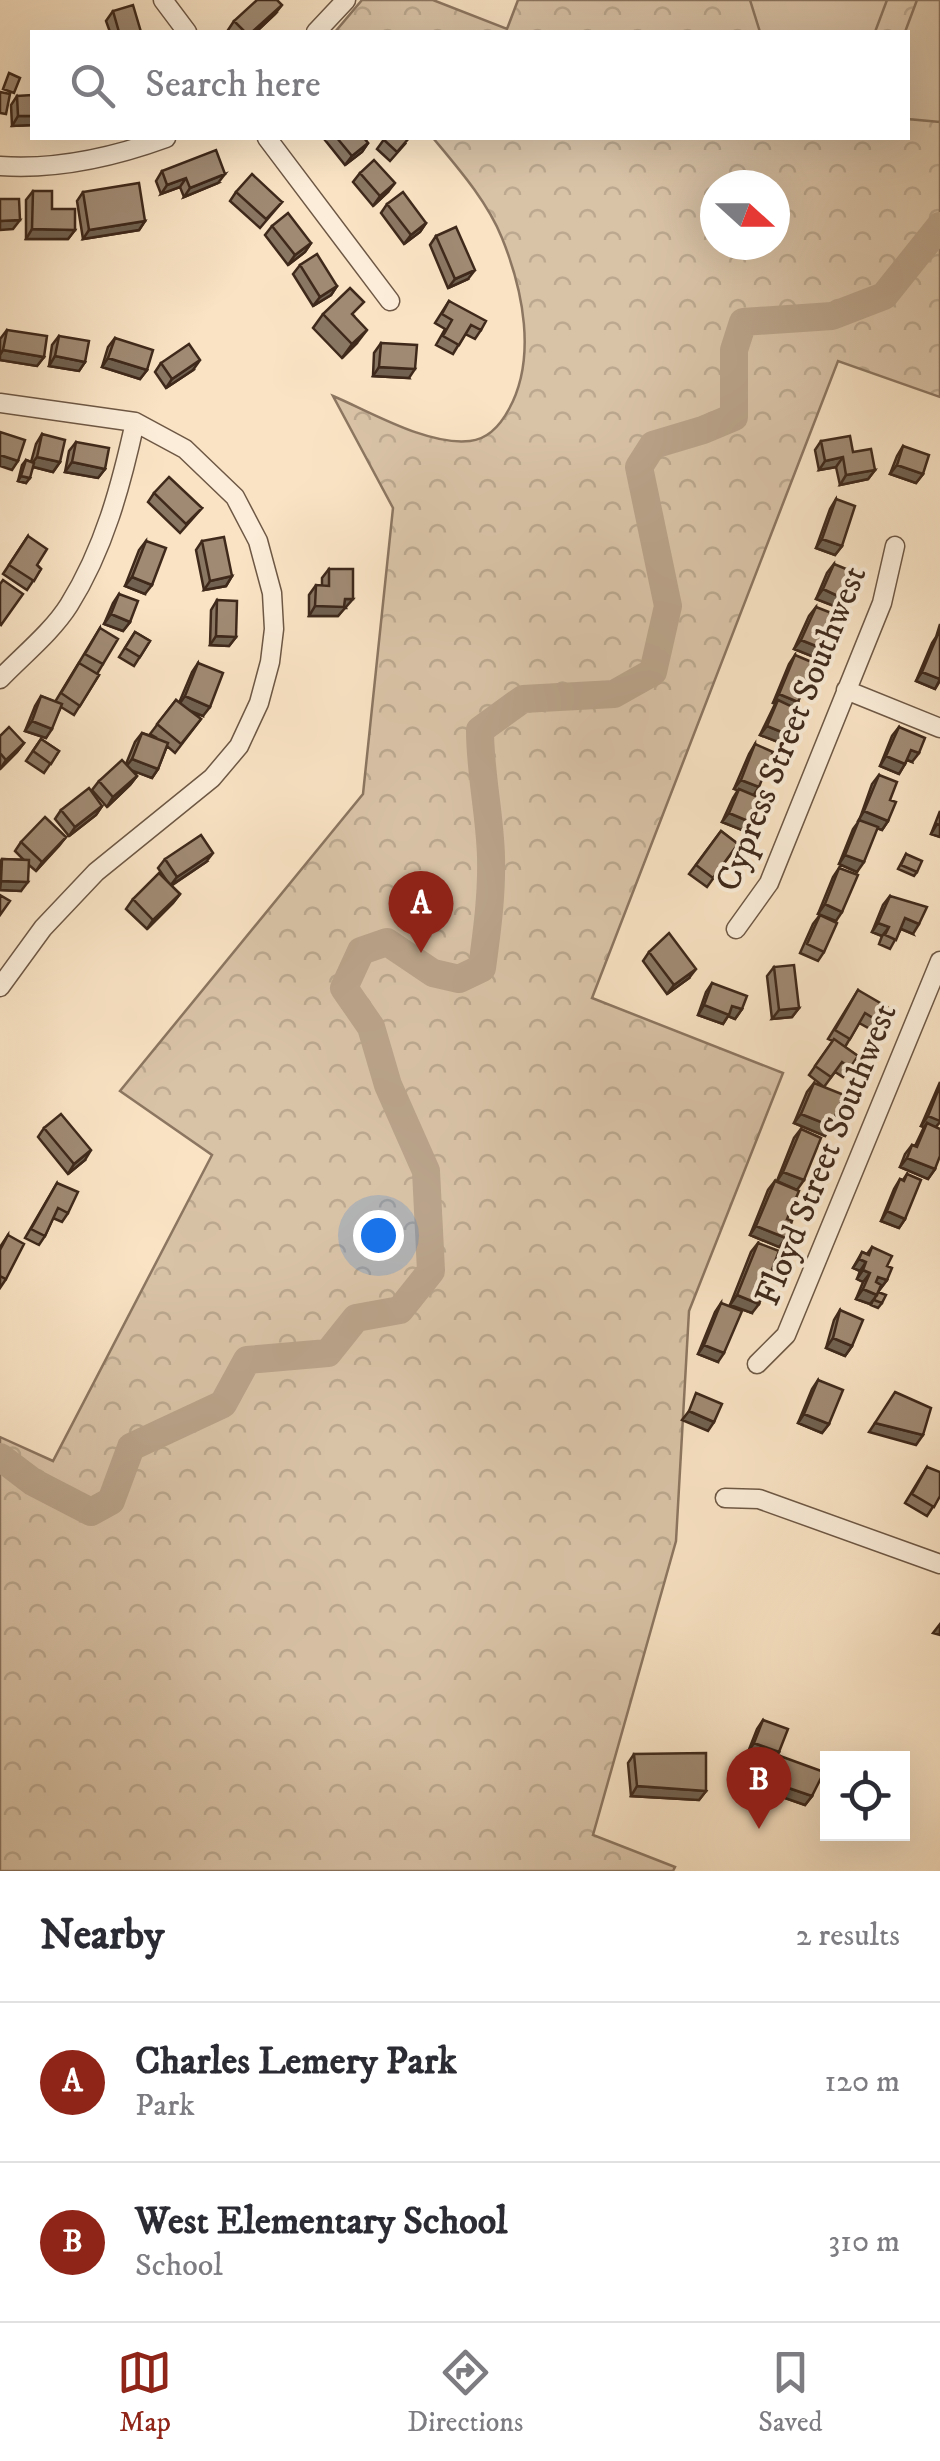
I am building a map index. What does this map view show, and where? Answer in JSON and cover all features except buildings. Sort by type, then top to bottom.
[{"type":"street","points":[[163,0],[186,30]]},
{"type":"street","points":[[318,30],[346,0]]},
{"type":"street","points":[[0,166],[22,168],[117,156],[161,140]]},
{"type":"street","points":[[269,140],[390,301]]},
{"type":"street","points":[[0,404],[135,422],[186,449],[235,497],[258,540],[272,594],[274,628],[259,703],[239,746],[212,778],[96,872],[44,928],[0,986]]},
{"type":"street","points":[[0,679],[68,607],[122,486],[135,422]]},
{"type":"street","name":"Cypress Street Southwest","points":[[736,929],[769,884],[882,603],[895,546]]},
{"type":"street","points":[[846,690],[940,728]]},
{"type":"street","name":"Floyd Street Southwest","points":[[758,1364],[786,1335],[940,961]]},
{"type":"street","points":[[725,1498],[759,1499],[940,1564]]},
{"type":"green space","points":[[362,0],[433,0],[507,29],[518,0],[940,0],[940,397],[838,361],[592,998],[783,1073],[689,1311],[676,1541],[593,1835],[675,1867],[673,1871],[0,1871],[0,1437],[53,1461],[212,1155],[120,1091],[363,794],[393,508],[333,396],[436,438],[470,441],[498,425],[518,389],[523,368],[524,324],[509,258],[496,224],[435,140],[910,140],[910,30],[337,30]]},
{"type":"green space","points":[[750,0],[887,0],[876,30],[759,30]]},
{"type":"green space","points":[[917,0],[940,0],[940,122],[910,119],[910,30],[906,30]]},
{"type":"waterway","points":[[0,1457],[33,1482],[91,1512],[111,1501],[131,1447],[223,1404],[247,1360],[328,1353],[356,1318],[400,1310],[431,1271],[426,1171],[388,1085],[371,1027],[344,988],[361,951],[387,942],[433,973],[459,979],[482,968],[491,857],[480,730],[523,699],[614,694],[653,672],[668,606],[639,467],[653,445],[734,417],[734,350],[743,322],[832,316],[884,296],[940,226]]},
{"type":"place","name":"Charles Lemery Park","points":[[421,953]]},
{"type":"place","name":"West Elementary School","points":[[759,1829]]}]
